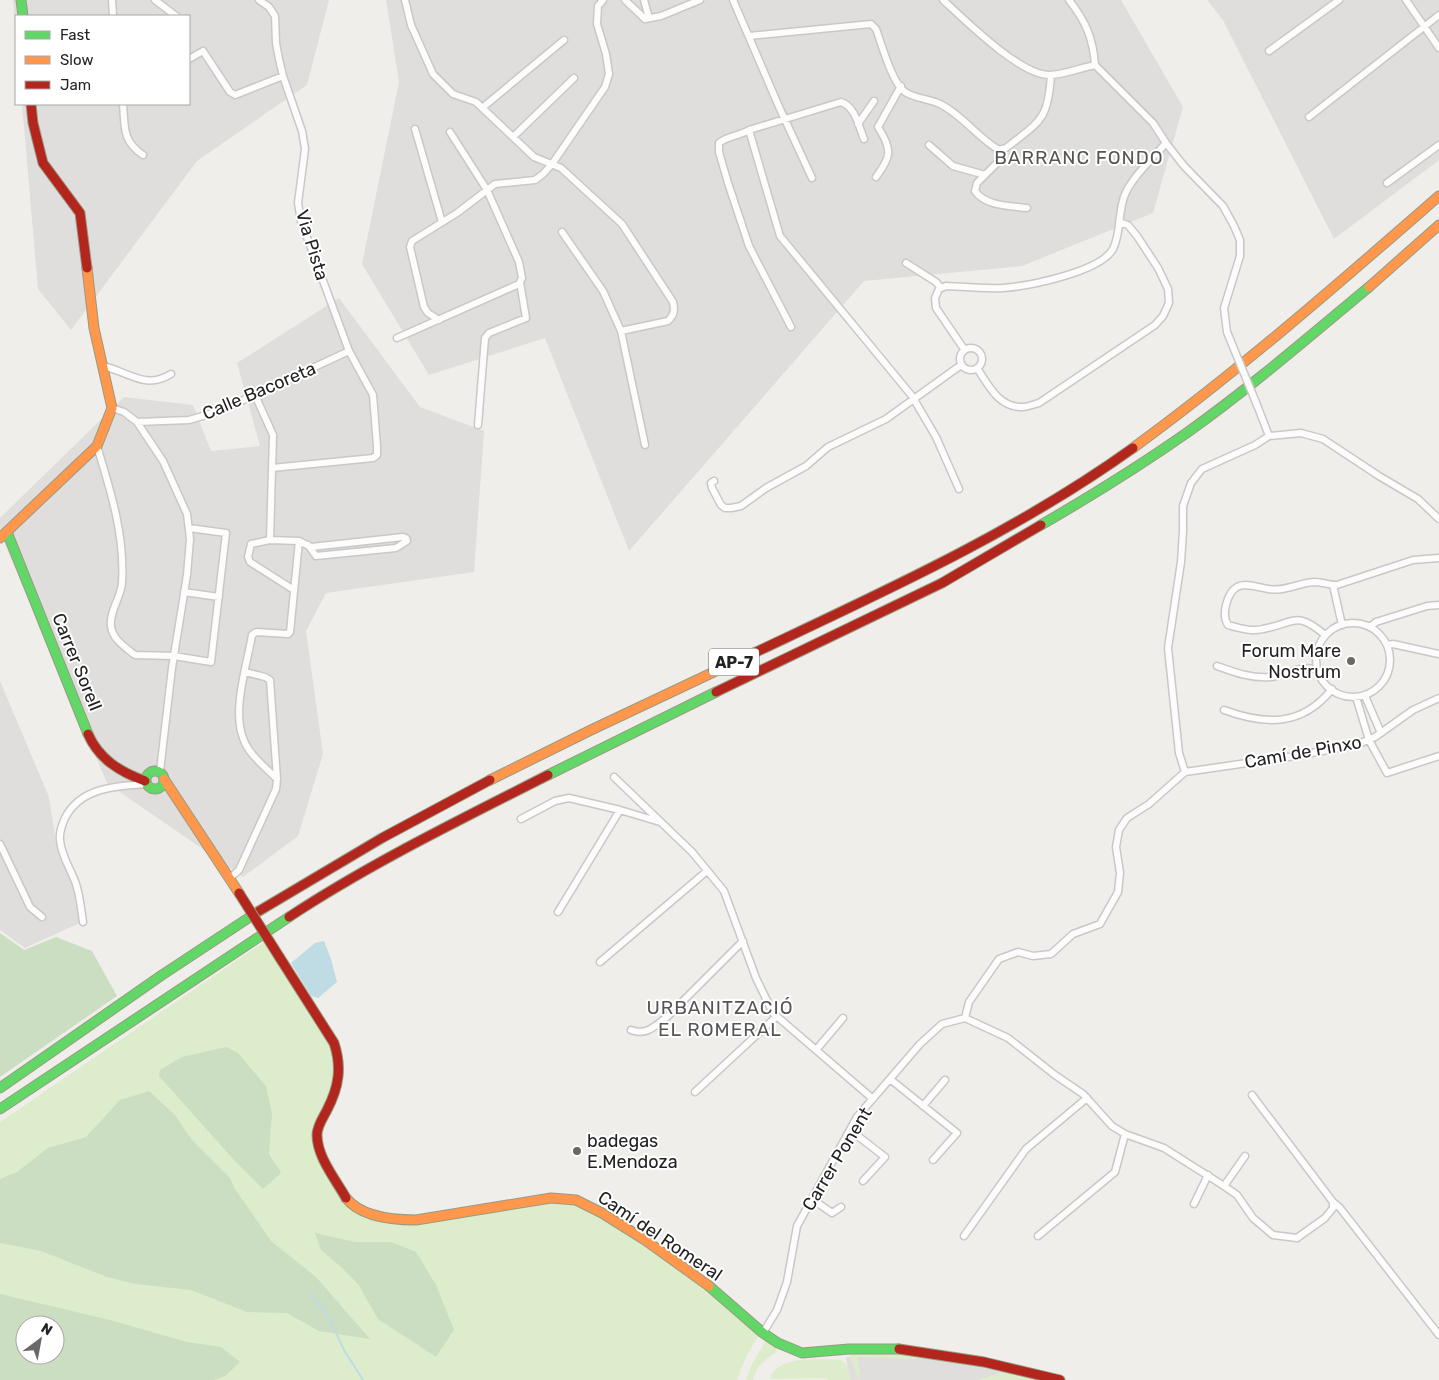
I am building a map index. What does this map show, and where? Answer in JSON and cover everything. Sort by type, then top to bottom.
[{"type":"main road","points":[[21,0],[23,15]]},
{"type":"main road","points":[[0,538],[97,446],[112,408],[94,328],[80,213],[43,163],[33,123],[31,105]]},
{"type":"main road","name":"AP-7","points":[[0,1088],[182,961],[261,910],[424,816],[507,772],[930,568],[1015,523],[1070,490],[1124,454],[1201,397],[1297,318],[1439,196]]},
{"type":"main road","name":"AP-7","points":[[0,1110],[315,900],[423,840],[620,738],[942,583],[1079,503],[1188,432],[1260,378],[1380,278],[1439,225]]},
{"type":"main road","name":"Carrer Sorell","points":[[8,532],[85,726],[96,748],[110,762],[132,776],[146,782]]},
{"type":"main road","points":[[158,789],[163,785],[162,775],[151,771],[146,775],[146,782],[151,788],[158,789],[178,799]]},
{"type":"main road","name":"Camí del Romeral","points":[[162,775],[239,892],[334,1043],[338,1053],[340,1075],[338,1085],[320,1122],[317,1135],[323,1155],[350,1203],[371,1214],[404,1220],[416,1220],[551,1198],[576,1200],[594,1208],[645,1240],[705,1283],[762,1333],[778,1343],[802,1353],[849,1349],[898,1349],[984,1362],[1060,1380]]},
{"type":"street","points":[[112,0],[113,15]]},
{"type":"street","points":[[155,0],[175,15]]},
{"type":"street","name":"Via Pista","points":[[259,0],[269,7],[274,16],[276,43],[283,76],[302,131],[305,149],[298,204],[301,221],[349,351],[373,396],[377,446],[376,455],[373,458],[272,468]]},
{"type":"street","points":[[405,0],[411,25],[433,74],[453,94],[476,102],[534,156],[562,168],[622,224],[674,302],[675,310],[668,321],[621,331]]},
{"type":"street","points":[[440,320],[428,313],[424,307],[410,246],[412,241],[457,213],[495,184],[535,180],[552,164],[605,88],[609,74],[608,64],[597,24],[598,6],[603,0]]},
{"type":"street","points":[[624,0],[645,19],[660,16],[700,0]]},
{"type":"street","points":[[644,0],[649,18]]},
{"type":"street","points":[[733,0],[784,119],[812,178]]},
{"type":"street","points":[[943,0],[998,48],[1030,70],[1051,75],[1095,65]]},
{"type":"street","points":[[1069,0],[1087,26],[1094,50],[1095,65],[1153,123],[1184,166],[1223,206],[1240,240],[1240,256],[1224,308],[1227,332],[1269,436]]},
{"type":"street","points":[[1269,51],[1339,0]]},
{"type":"street","points":[[1406,0],[1439,48]]},
{"type":"street","points":[[1309,118],[1439,15]]},
{"type":"street","points":[[748,36],[870,24],[876,29],[896,80],[903,89],[942,104],[999,150],[1006,148],[1038,123],[1045,114],[1050,96],[1051,75]]},
{"type":"street","points":[[482,108],[564,40]]},
{"type":"street","points":[[190,58],[203,51],[230,92],[235,95],[283,76]]},
{"type":"street","points":[[513,137],[574,78]]},
{"type":"street","points":[[876,178],[886,162],[889,149],[878,127],[903,89]]},
{"type":"street","points":[[791,327],[749,246],[728,183],[719,143],[723,139],[741,136],[749,130],[841,102],[846,103],[851,108],[864,138]]},
{"type":"street","points":[[858,124],[874,102]]},
{"type":"street","points":[[123,105],[126,135],[129,143],[142,155]]},
{"type":"street","points":[[415,129],[442,222]]},
{"type":"street","points":[[749,130],[780,236],[913,398],[936,437],[959,489]]},
{"type":"street","points":[[450,132],[486,190],[519,262],[526,318],[489,333],[485,338],[478,425]]},
{"type":"street","points":[[964,350],[936,308],[935,298],[941,288],[946,286],[1004,288],[1062,278],[1100,262],[1112,252],[1117,239],[1124,196],[1141,170],[1166,143]]},
{"type":"street","points":[[929,144],[953,166],[985,175]]},
{"type":"street","points":[[1387,183],[1439,145]]},
{"type":"street","points":[[1002,149],[997,163],[977,183],[975,191],[979,197],[1003,205],[1027,208]]},
{"type":"street","points":[[977,368],[994,395],[1006,404],[1023,407],[1039,403],[1155,325],[1163,316],[1169,303],[1168,288],[1158,268],[1137,236],[1128,226],[1120,222]]},
{"type":"street","points":[[562,232],[603,291],[621,331],[645,446]]},
{"type":"street","points":[[906,263],[936,282],[941,288]]},
{"type":"street","points":[[398,338],[512,288],[520,282]]},
{"type":"street","points":[[972,348],[979,351],[982,362],[977,368],[970,370],[961,365],[960,357],[964,350],[972,348]]},
{"type":"street","name":"Calle Bacoreta","points":[[137,422],[189,420],[220,411],[349,351]]},
{"type":"street","points":[[714,481],[711,482],[712,488],[721,505],[725,508],[741,506],[766,488],[806,466],[828,447],[886,419],[961,365]]},
{"type":"street","points":[[103,366],[123,371],[148,382],[158,381],[171,374]]},
{"type":"street","points":[[255,395],[272,435],[270,540]]},
{"type":"street","points":[[112,408],[124,412],[137,422],[163,461],[187,514],[189,528],[190,539],[174,656],[162,775]]},
{"type":"street","points":[[965,1018],[969,1002],[999,959],[1018,952],[1034,956],[1051,954],[1073,934],[1100,924],[1118,892],[1120,873],[1116,847],[1119,830],[1127,818],[1149,804],[1185,772],[1179,753],[1168,648],[1181,562],[1183,506],[1191,483],[1202,469],[1255,445],[1269,436],[1301,433],[1323,439],[1418,499],[1439,519]]},
{"type":"street","points":[[97,446],[113,503],[122,553],[122,584],[112,615],[111,627],[117,640],[135,656],[174,656],[211,662],[226,534],[189,528]]},
{"type":"street","points":[[294,590],[250,562],[248,558],[251,544],[270,540],[299,541],[309,546],[316,556],[396,548],[407,541],[403,537],[309,546]]},
{"type":"street","points":[[277,776],[256,758],[243,739],[239,720],[252,635],[256,632],[288,634],[290,632],[299,541]]},
{"type":"street","points":[[1325,635],[1312,624],[1300,619],[1262,630],[1228,626],[1224,617],[1226,606],[1230,596],[1237,587],[1244,585],[1280,590],[1316,582],[1333,585],[1367,576],[1413,560],[1439,558]]},
{"type":"street","points":[[1333,585],[1342,625]]},
{"type":"street","points":[[184,592],[219,597]]},
{"type":"street","points":[[1370,627],[1376,622],[1427,606],[1439,605]]},
{"type":"street","points":[[1348,622],[1362,623],[1370,627],[1376,630],[1388,645],[1391,658],[1389,672],[1380,686],[1365,696],[1339,695],[1324,684],[1317,670],[1316,655],[1321,640],[1330,629],[1348,622]]},
{"type":"street","points":[[1388,645],[1393,644],[1439,654]]},
{"type":"street","points":[[1217,666],[1259,678],[1273,677],[1310,667],[1317,670]]},
{"type":"street","points":[[230,878],[239,870],[276,789],[277,776],[270,680],[245,672]]},
{"type":"street","points":[[1224,710],[1263,721],[1289,719],[1311,709],[1332,689]]},
{"type":"street","points":[[1365,696],[1381,733]]},
{"type":"street","points":[[1356,697],[1369,740],[1387,773],[1439,756]]},
{"type":"street","name":"Camí de Pinxo","points":[[1185,772],[1295,756],[1356,744],[1369,740],[1413,710],[1439,698]]},
{"type":"street","points":[[263,765],[271,766],[276,758]]},
{"type":"street","name":"Carrer Ponent","points":[[614,776],[692,852],[724,891],[756,978],[774,1013],[873,1099],[857,1117],[797,1226],[787,1282],[779,1303],[762,1333]]},
{"type":"street","points":[[83,922],[76,885],[64,857],[60,841],[62,824],[73,806],[85,796],[117,787],[146,782]]},
{"type":"street","points":[[521,819],[562,799],[569,798],[620,810],[662,823]]},
{"type":"street","points":[[558,912],[620,810]]},
{"type":"street","points":[[0,844],[30,907],[42,917]]},
{"type":"street","points":[[600,962],[707,871]]},
{"type":"street","points":[[631,1030],[643,1032],[654,1027],[667,1017],[743,941]]},
{"type":"street","points":[[695,1092],[777,1016]]},
{"type":"street","points":[[816,1050],[843,1018]]},
{"type":"street","points":[[873,1099],[920,1044],[942,1024],[965,1018],[1008,1038],[1087,1098],[1112,1126],[1125,1134],[1164,1148],[1224,1186],[1236,1195],[1252,1218],[1273,1235],[1297,1238],[1325,1218],[1333,1208],[1333,1202]]},
{"type":"street","points":[[890,1079],[957,1133],[933,1160]]},
{"type":"street","points":[[923,1106],[945,1080]]},
{"type":"street","points":[[1252,1094],[1333,1202],[1340,1208],[1439,1336]]},
{"type":"street","points":[[964,1236],[1026,1149],[1087,1098]]},
{"type":"street","points":[[850,1130],[885,1157],[863,1181]]},
{"type":"street","points":[[1038,1236],[1115,1172],[1125,1134]]},
{"type":"street","points":[[1224,1186],[1246,1156]]},
{"type":"street","points":[[1194,1204],[1208,1175]]},
{"type":"street","points":[[812,1199],[832,1214],[841,1207]]},
{"type":"shaded area","points":[[13,0],[329,0],[307,85],[197,161],[71,330],[38,289],[22,105],[190,105],[190,15],[15,15],[15,23]]},
{"type":"shaded area","points":[[386,0],[1121,0],[1183,107],[1153,213],[1022,266],[864,281],[629,551],[545,338],[429,375],[362,264],[399,82]]},
{"type":"shaded area","points":[[1207,0],[1439,0],[1439,160],[1334,239],[1223,20]]},
{"type":"shaded area","points":[[339,298],[420,407],[484,431],[474,572],[326,593],[306,631],[323,754],[298,836],[243,877],[107,783],[0,533],[0,518],[124,397],[193,405],[211,451],[260,446],[237,363]]},
{"type":"shaded area","points":[[0,681],[49,797],[56,843],[72,882],[80,923],[25,948],[0,930]]},
{"type":"shaded area","points":[[855,1356],[942,1360],[1010,1372],[1012,1380],[850,1380],[846,1358]]},
{"type":"green space","points":[[0,933],[24,950],[56,937],[92,951],[117,996],[0,1077]]},
{"type":"green space","points":[[265,941],[328,1040],[335,1058],[336,1076],[332,1091],[314,1134],[352,1209],[407,1224],[437,1222],[437,1219],[553,1201],[575,1204],[596,1213],[698,1283],[760,1333],[746,1357],[737,1380],[0,1380],[0,1122]]},
{"type":"green space","points":[[226,1047],[238,1053],[266,1086],[272,1113],[269,1154],[281,1173],[263,1189],[234,1160],[159,1076],[160,1070],[182,1057]]},
{"type":"green space","points":[[149,1091],[175,1115],[192,1140],[230,1178],[235,1189],[271,1241],[316,1277],[370,1339],[319,1331],[287,1313],[247,1312],[191,1290],[136,1284],[107,1277],[41,1251],[0,1243],[0,1179],[17,1172],[48,1148],[86,1137],[120,1100]]},
{"type":"green space","points":[[315,1233],[355,1242],[391,1242],[416,1252],[436,1285],[454,1330],[436,1357],[378,1319],[358,1284],[321,1250]]},
{"type":"green space","points":[[0,1294],[110,1320],[187,1342],[221,1347],[240,1362],[225,1376],[214,1380],[0,1380]]},
{"type":"green space","points":[[766,1340],[775,1346],[777,1352],[762,1363],[753,1380],[746,1380],[751,1366]]},
{"type":"green space","points":[[896,1351],[977,1365],[978,1367],[927,1358],[857,1357],[860,1373],[859,1380],[848,1352]]},
{"type":"green space","points":[[812,1359],[841,1360],[847,1365],[851,1380],[828,1380],[827,1378],[772,1379],[770,1377],[783,1365],[792,1362]]},
{"type":"green space","points":[[1010,1372],[1044,1380],[976,1380],[1001,1373],[1010,1374]]},
{"type":"water","points":[[324,941],[337,982],[318,998],[311,996],[291,963],[315,943]]},
{"type":"waterway","points":[[311,1295],[328,1316],[344,1350],[363,1380]]},
{"type":"traffic: fast","points":[[21,0],[23,15]]},
{"type":"traffic: fast","points":[[1041,525],[1116,480],[1188,432],[1302,343],[1369,287]]},
{"type":"traffic: fast","points":[[7,532],[88,734]]},
{"type":"traffic: fast","points":[[548,775],[716,692]]},
{"type":"traffic: fast","points":[[151,771],[159,771],[164,776],[164,780],[162,787],[151,789],[146,784],[146,776],[151,771]]},
{"type":"traffic: fast","points":[[0,1088],[162,975],[259,911]]},
{"type":"traffic: fast","points":[[0,1109],[289,917]]},
{"type":"traffic: fast","points":[[709,1286],[763,1333],[778,1343],[802,1353],[849,1349],[899,1349]]},
{"type":"traffic: slow","points":[[1133,448],[1250,357],[1439,196]]},
{"type":"traffic: slow","points":[[1369,287],[1439,225]]},
{"type":"traffic: slow","points":[[0,538],[97,446],[112,408],[94,328],[87,268]]},
{"type":"traffic: slow","points":[[490,780],[754,653]]},
{"type":"traffic: slow","points":[[164,779],[239,893]]},
{"type":"traffic: slow","points":[[346,1198],[360,1209],[378,1216],[416,1220],[551,1198],[576,1200],[602,1213],[645,1240],[709,1286]]},
{"type":"traffic: jam","points":[[31,105],[33,123],[43,163],[80,213],[87,268]]},
{"type":"traffic: jam","points":[[754,653],[900,583],[996,534],[1043,507],[1133,448]]},
{"type":"traffic: jam","points":[[716,692],[942,583],[1041,525]]},
{"type":"traffic: jam","points":[[88,734],[98,751],[111,764],[145,781]]},
{"type":"traffic: jam","points":[[289,917],[384,860],[548,775]]},
{"type":"traffic: jam","points":[[259,911],[382,838],[490,780]]},
{"type":"traffic: jam","points":[[239,893],[280,958]]},
{"type":"traffic: jam","points":[[280,958],[334,1043],[338,1060],[337,1085],[331,1102],[319,1125],[317,1135],[320,1152],[346,1198]]},
{"type":"traffic: jam","points":[[899,1349],[984,1362],[1060,1380]]},
{"type":"place","name":"Forum Mare Nostrum","points":[[1351,661]]},
{"type":"place","name":"badegas E.Mendoza","points":[[577,1151]]},
{"type":"district","name":"BARRANC FONDO","points":[[1079,157]]},
{"type":"district","name":"URBANITZACIÓ EL ROMERAL","points":[[720,1018]]}]
